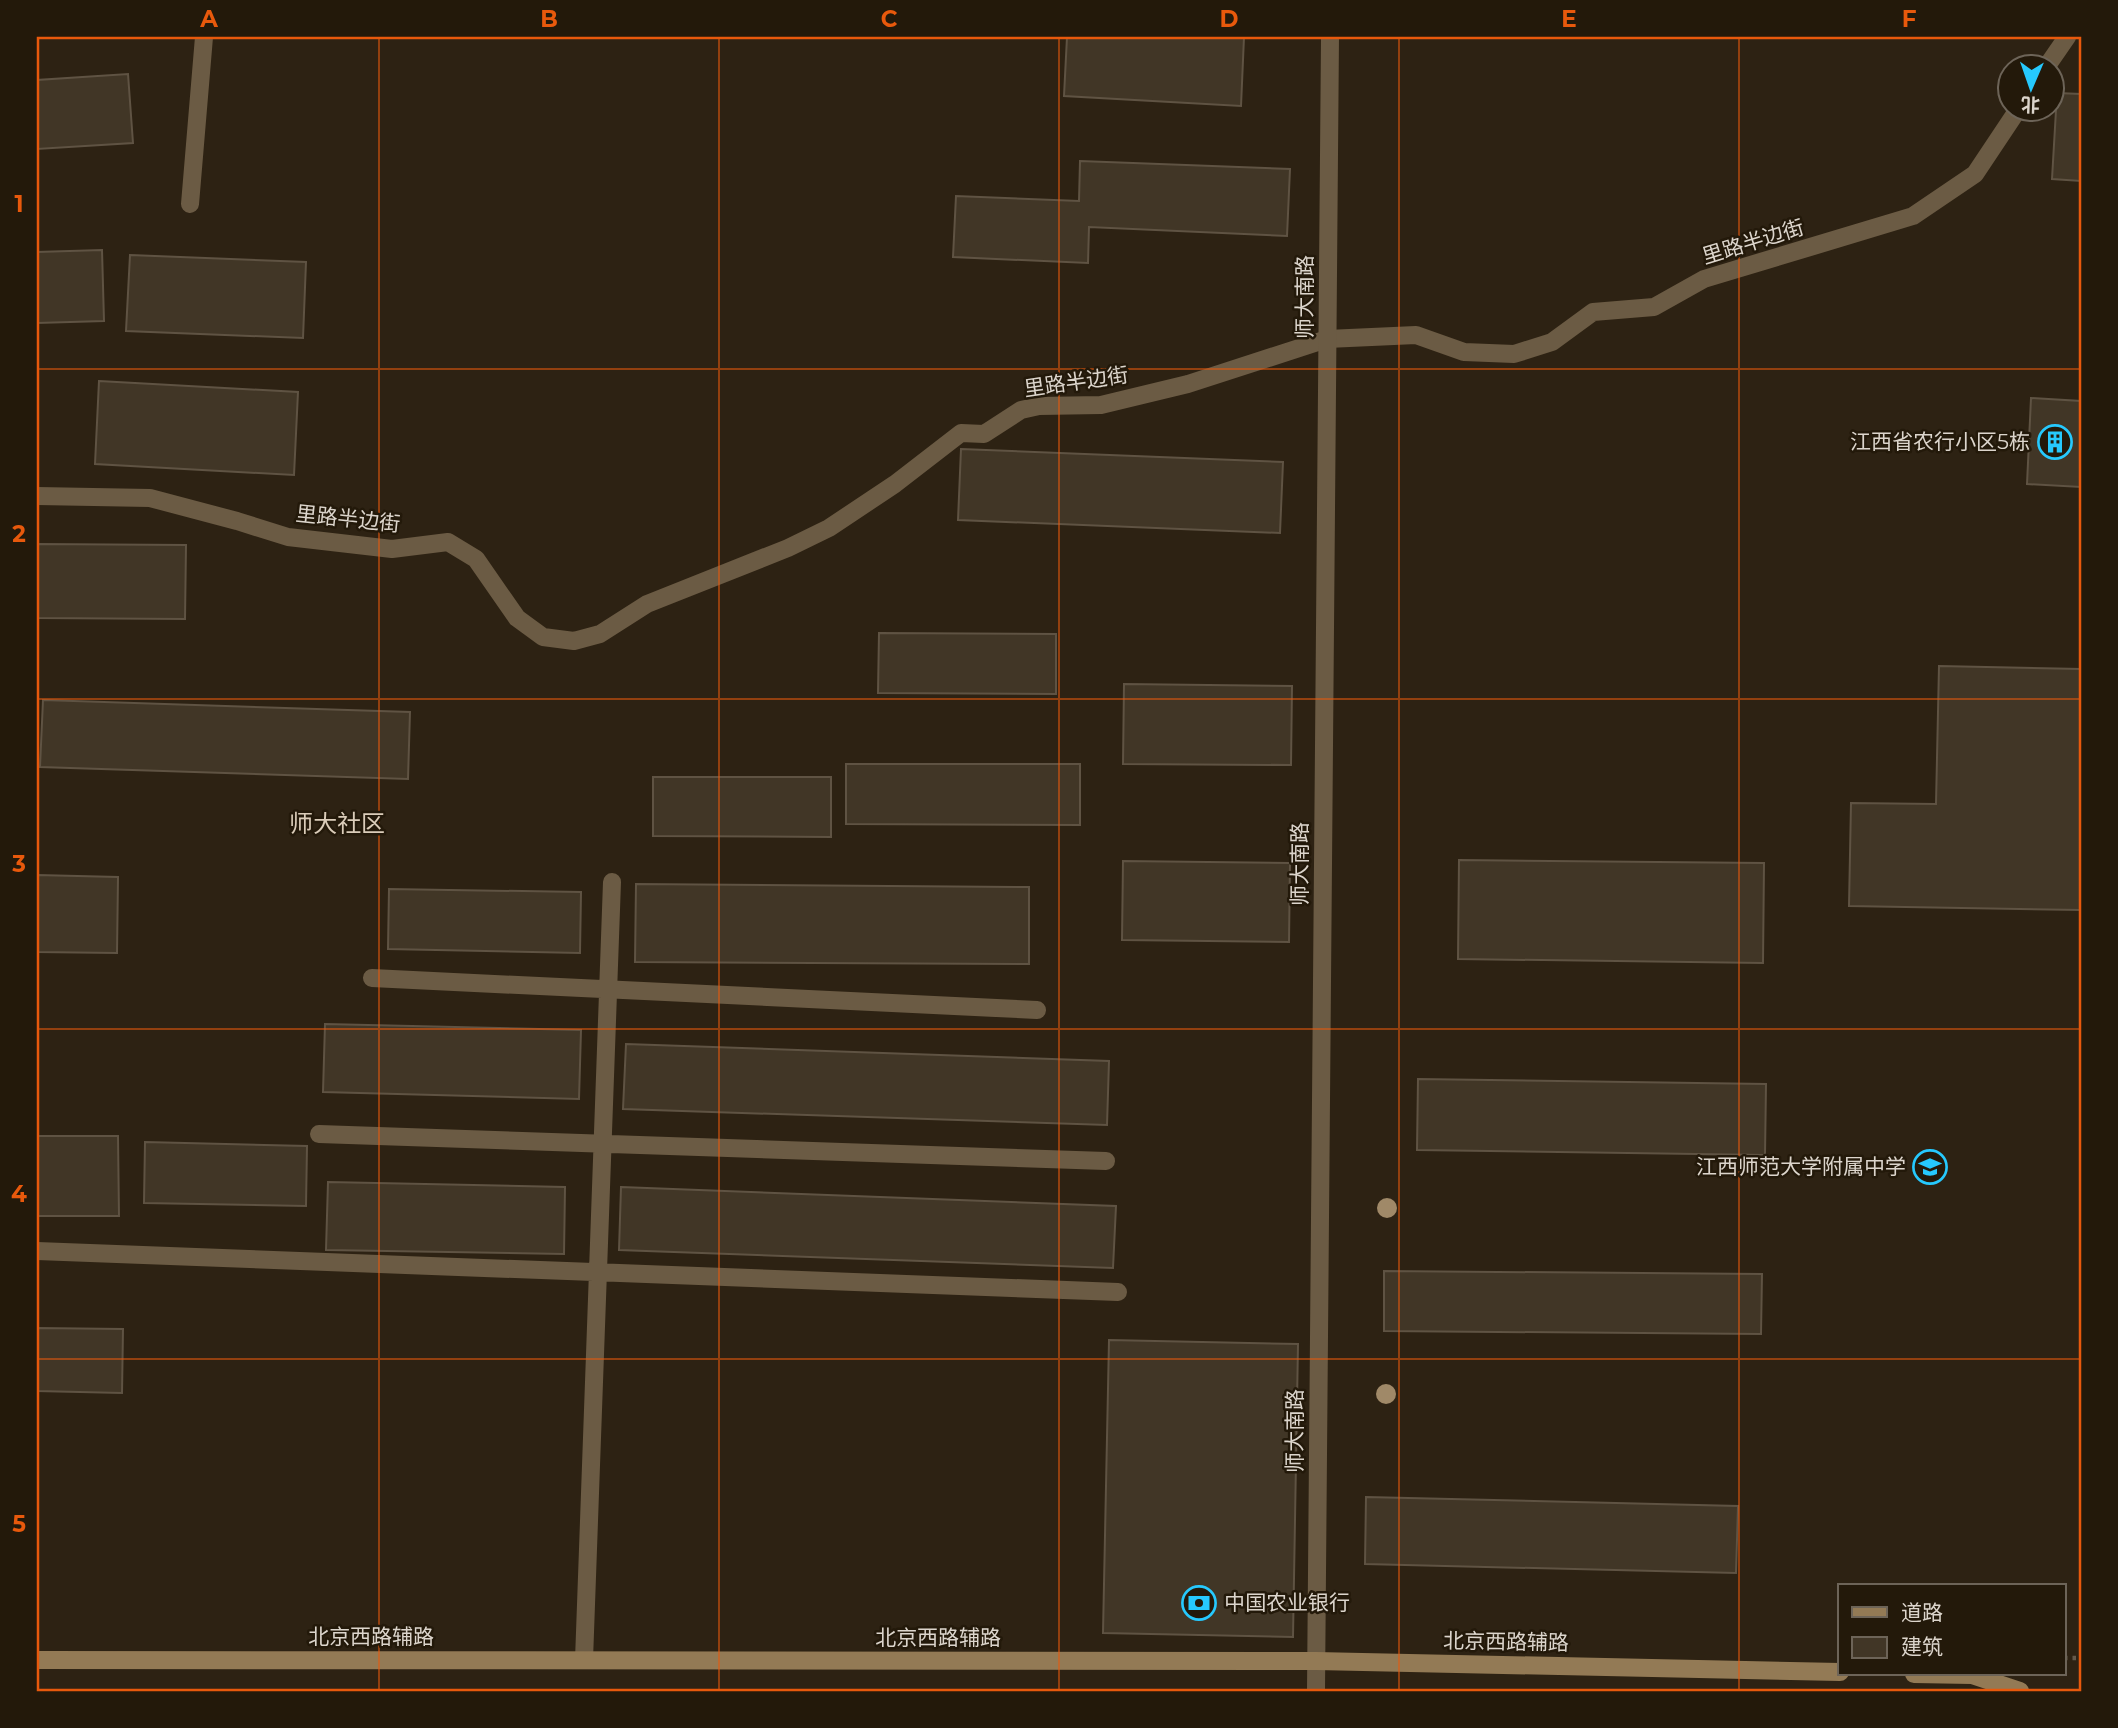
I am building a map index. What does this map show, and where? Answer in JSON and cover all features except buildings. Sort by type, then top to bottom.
[{"type":"main road","name":"北京西路辅路","points":[[37,1660],[1316,1661],[1838,1672]]},
{"type":"main road","points":[[1975,1676],[2020,1691]]},
{"type":"street","points":[[190,204],[204,37]]},
{"type":"street","name":"师大南路","points":[[1316,1691],[1330,37]]},
{"type":"street","points":[[2057,52],[2067,37]]},
{"type":"street","name":"里路半边街","points":[[37,496],[150,498],[288,537],[392,549],[448,542],[477,559],[517,618],[543,637],[573,641],[600,634],[647,604],[788,548],[830,528],[895,484],[961,433],[984,433],[1021,410],[1039,406],[1101,405],[1188,384],[1327,339],[1416,335],[1464,352],[1514,354],[1552,342],[1593,312],[1654,307],[1704,279],[1913,216],[1975,174],[2010,122]]},
{"type":"street","points":[[584,1660],[611,882]]},
{"type":"street","points":[[372,978],[1037,1010]]},
{"type":"street","points":[[319,1134],[1106,1161]]},
{"type":"street","points":[[37,1251],[1118,1292]]},
{"type":"place","name":"江西省农行小区5栋","points":[[2055,442]]},
{"type":"place","name":"江西师范大学附属中学","points":[[1930,1167]]},
{"type":"place","name":"中国农业银行","points":[[1199,1603]]},
{"type":"district","name":"师大社区","points":[[337,824]]}]
